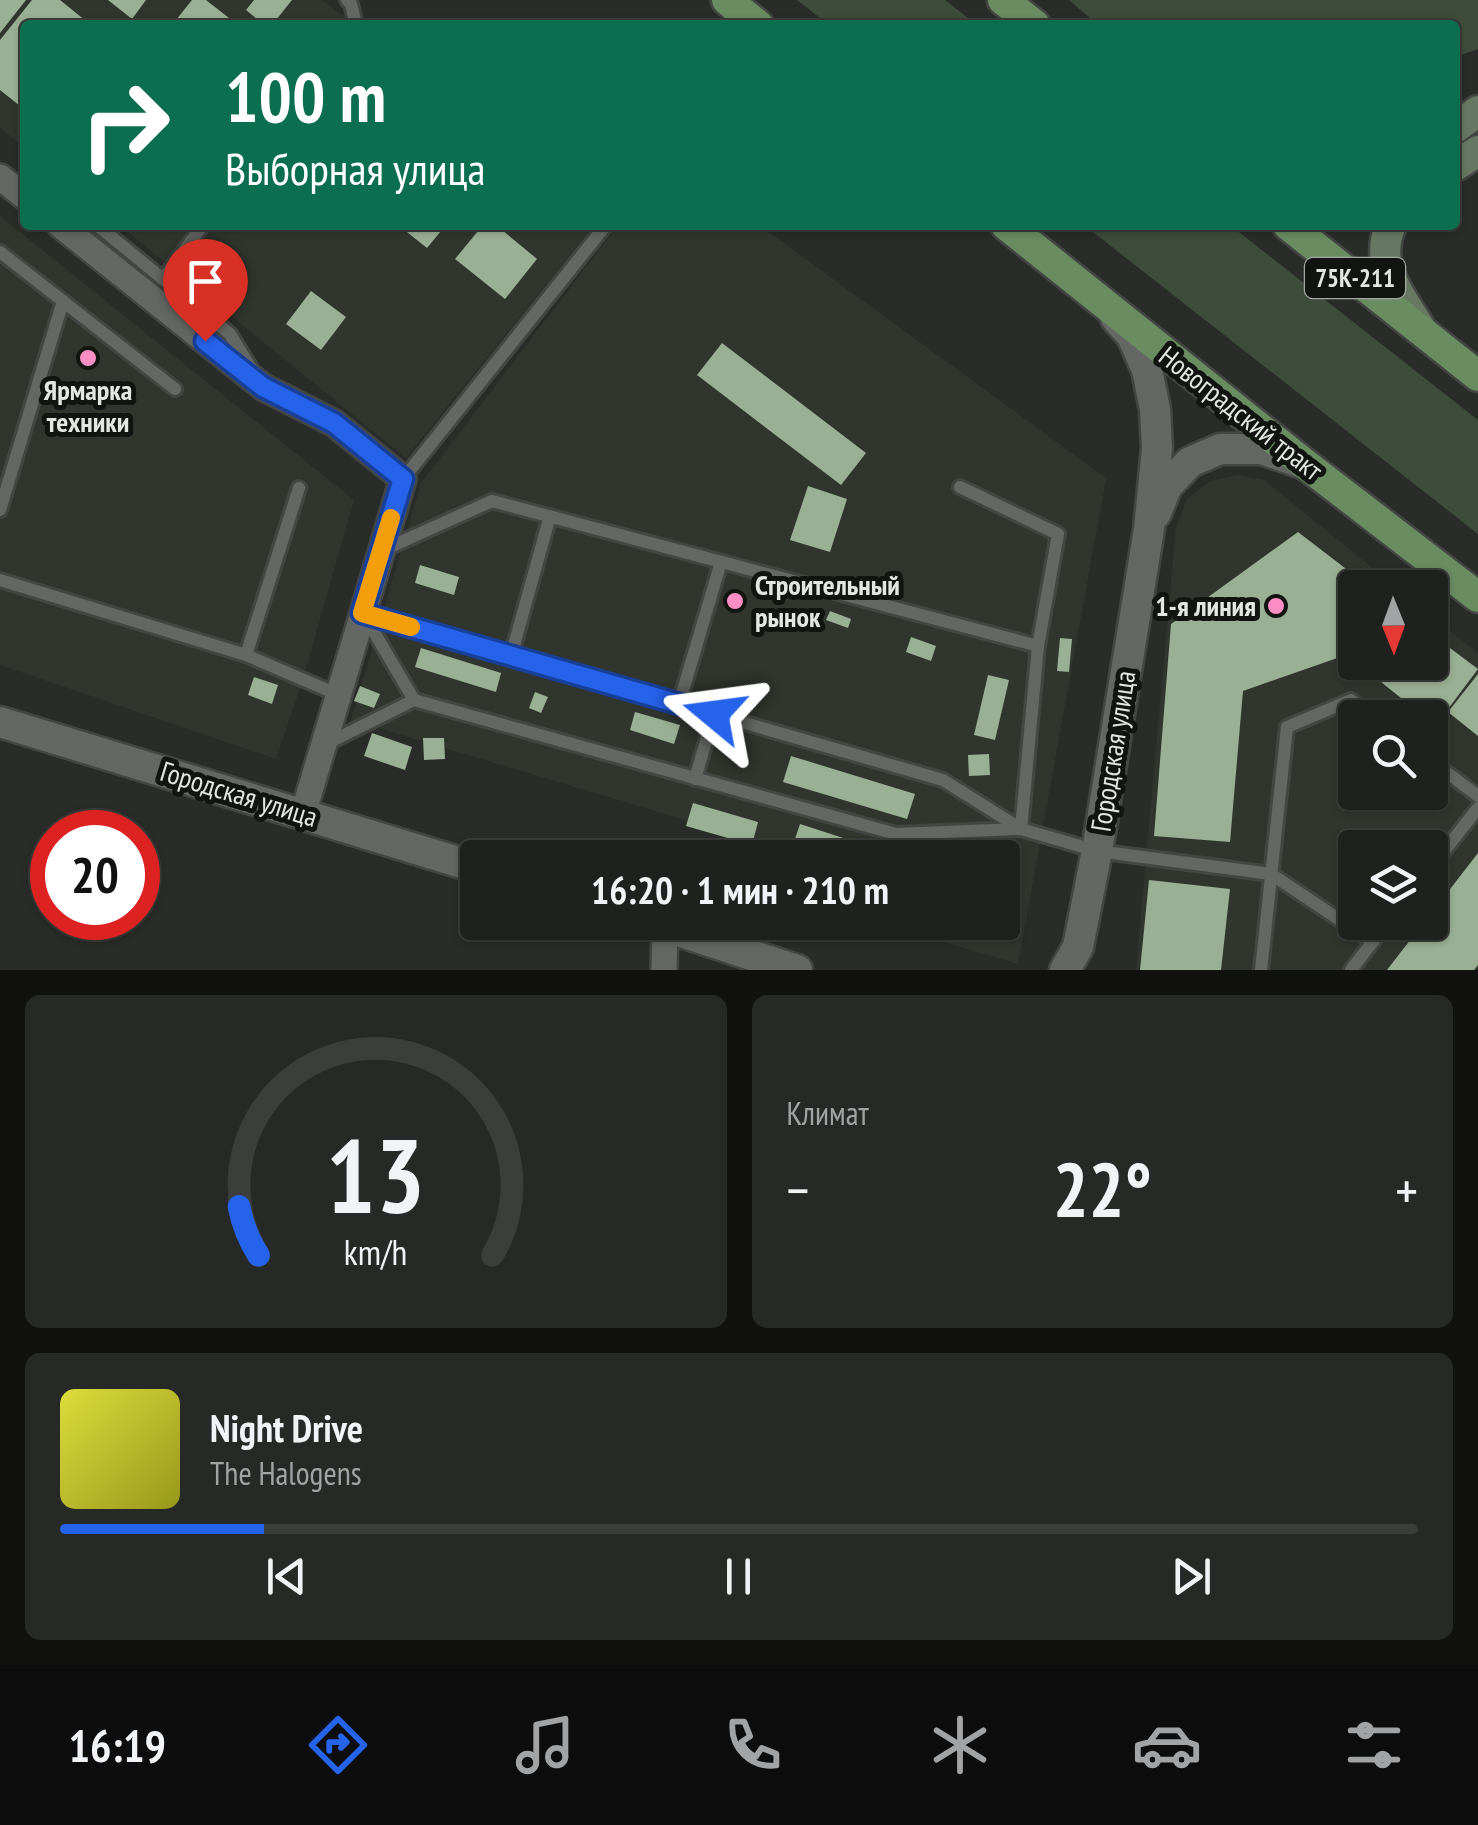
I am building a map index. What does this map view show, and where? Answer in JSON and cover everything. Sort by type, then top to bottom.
[{"type":"main road","points":[[728,0],[752,20]]},
{"type":"main road","points":[[1003,0],[1028,20]]},
{"type":"main road","name":"Новоградский тракт","points":[[1012,230],[1478,598]]},
{"type":"main road","name":"75К-211","points":[[1294,230],[1478,376]]},
{"type":"main road","points":[[1389,230],[1384,252],[1386,270],[1421,330]]},
{"type":"street","points":[[0,177],[20,193]]},
{"type":"street","points":[[66,230],[263,387],[334,423],[403,479],[304,814]]},
{"type":"street","points":[[1106,306],[1132,336],[1146,370],[1155,409],[1156,448],[1148,529]]},
{"type":"street","points":[[1148,529],[1168,486],[1190,462],[1220,449],[1262,449],[1306,464]]},
{"type":"street","name":"Городская улица","points":[[1065,970],[1078,947],[1148,529]]},
{"type":"street","name":"Городская улица","points":[[0,722],[460,862]]},
{"type":"street","points":[[660,940],[664,970]]},
{"type":"street","points":[[704,940],[797,970]]},
{"type":"lane","points":[[103,230],[230,334],[263,387]]},
{"type":"lane","points":[[163,279],[199,230]]},
{"type":"lane","points":[[403,479],[602,230]]},
{"type":"lane","points":[[0,252],[175,389]]},
{"type":"lane","points":[[0,510],[62,301]]},
{"type":"lane","points":[[960,487],[1058,534],[1038,646],[1021,829]]},
{"type":"lane","points":[[246,655],[300,488]]},
{"type":"lane","points":[[381,551],[492,501],[1038,646]]},
{"type":"lane","points":[[512,656],[550,516]]},
{"type":"lane","points":[[679,704],[722,562]]},
{"type":"lane","points":[[0,580],[246,655],[338,695]]},
{"type":"lane","points":[[362,613],[944,780],[1021,829],[1096,851],[1272,874],[1373,942],[1351,970]]},
{"type":"lane","points":[[362,613],[414,700]]},
{"type":"lane","points":[[324,746],[414,700],[896,834],[1021,829]]},
{"type":"lane","points":[[1261,970],[1288,728],[1338,706]]},
{"type":"lane","points":[[695,778],[714,714]]},
{"type":"lane","points":[[1448,774],[1478,796]]},
{"type":"lane","points":[[1448,846],[1478,808]]},
{"type":"shaded area","points":[[0,0],[322,0],[348,20],[20,20],[20,144],[0,128]]},
{"type":"shaded area","name":"Ярмарка техники","points":[[0,216],[354,500],[276,759],[0,665]]},
{"type":"shaded area","points":[[125,230],[590,230],[406,458]]},
{"type":"shaded area","name":"Строительный рынок","points":[[614,230],[766,230],[1106,478],[1018,964],[937,940],[1020,940],[1020,840],[752,840],[351,720],[421,483]]},
{"type":"shaded area","points":[[1238,475],[1264,480],[1375,570],[1338,570],[1338,680],[1448,680],[1448,629],[1478,653],[1478,970],[1136,970],[1176,527],[1187,499],[1210,481]]},
{"type":"green space","points":[[797,0],[945,0],[971,20],[823,20]]},
{"type":"green space","points":[[1069,0],[1478,0],[1478,49],[1460,55],[1460,20],[1092,20]]},
{"type":"green space","points":[[1090,230],[1236,230],[1478,420],[1478,534]]},
{"type":"building","points":[[0,0],[26,0],[0,33]]},
{"type":"building","points":[[32,0],[60,0],[85,20],[20,20],[20,106],[0,90],[0,40]]},
{"type":"building","points":[[108,0],[146,0],[132,19]]},
{"type":"building","points":[[192,0],[206,0],[232,20],[176,20]]},
{"type":"building","points":[[254,0],[292,0],[276,20],[258,20],[246,10]]},
{"type":"building","points":[[404,230],[442,230],[427,248]]},
{"type":"building","points":[[479,230],[502,230],[537,259],[505,299],[455,259]]},
{"type":"building","points":[[311,291],[346,317],[321,350],[286,324]]},
{"type":"building","points":[[722,343],[866,453],[841,485],[697,375]]},
{"type":"building","points":[[808,486],[847,499],[830,552],[790,540]]},
{"type":"building","name":"1-я линия","points":[[1298,532],[1348,570],[1338,570],[1338,658],[1243,691],[1230,842],[1154,836],[1171,624]]},
{"type":"building","points":[[420,565],[459,577],[454,595],[415,583]]},
{"type":"building","points":[[830,611],[851,619],[848,628],[826,620]]},
{"type":"building","points":[[911,637],[936,646],[931,661],[906,652]]},
{"type":"building","points":[[1060,638],[1072,639],[1069,672],[1057,671]]},
{"type":"building","points":[[1448,646],[1478,669],[1448,709],[1448,700],[1404,700],[1378,680],[1448,680]]},
{"type":"building","points":[[421,648],[501,673],[496,692],[415,667]]},
{"type":"building","points":[[1478,674],[1478,736],[1448,712]]},
{"type":"building","points":[[988,675],[1009,680],[995,740],[974,735]]},
{"type":"building","points":[[254,677],[278,685],[272,704],[248,695]]},
{"type":"building","points":[[360,686],[380,694],[374,708],[354,701]]},
{"type":"building","points":[[535,692],[548,697],[541,713],[529,708]]},
{"type":"building","points":[[635,712],[680,725],[674,744],[630,730]]},
{"type":"building","points":[[372,733],[412,747],[405,770],[364,756]]},
{"type":"building","points":[[423,738],[444,738],[445,759],[424,760]]},
{"type":"building","points":[[989,754],[990,775],[969,776],[968,755]]},
{"type":"building","points":[[791,756],[915,794],[907,819],[783,782]]},
{"type":"building","points":[[693,803],[758,822],[753,840],[735,840],[686,826]]},
{"type":"building","points":[[800,824],[849,840],[795,840]]},
{"type":"building","points":[[1478,853],[1478,965],[1474,970],[1387,970],[1410,940],[1448,940],[1448,892]]},
{"type":"building","points":[[1149,880],[1230,889],[1221,970],[1140,970]]},
{"type":"slow traffic","points":[[391,518],[362,613],[411,627]]},
{"type":"place","name":"Ярмарка техники","points":[[88,358]]},
{"type":"place","name":"Строительный рынок","points":[[735,601]]},
{"type":"place","name":"1-я линия","points":[[1276,606]]},
{"type":"route","points":[[205,341],[263,387],[334,423],[403,479],[362,613],[714,714]]}]
